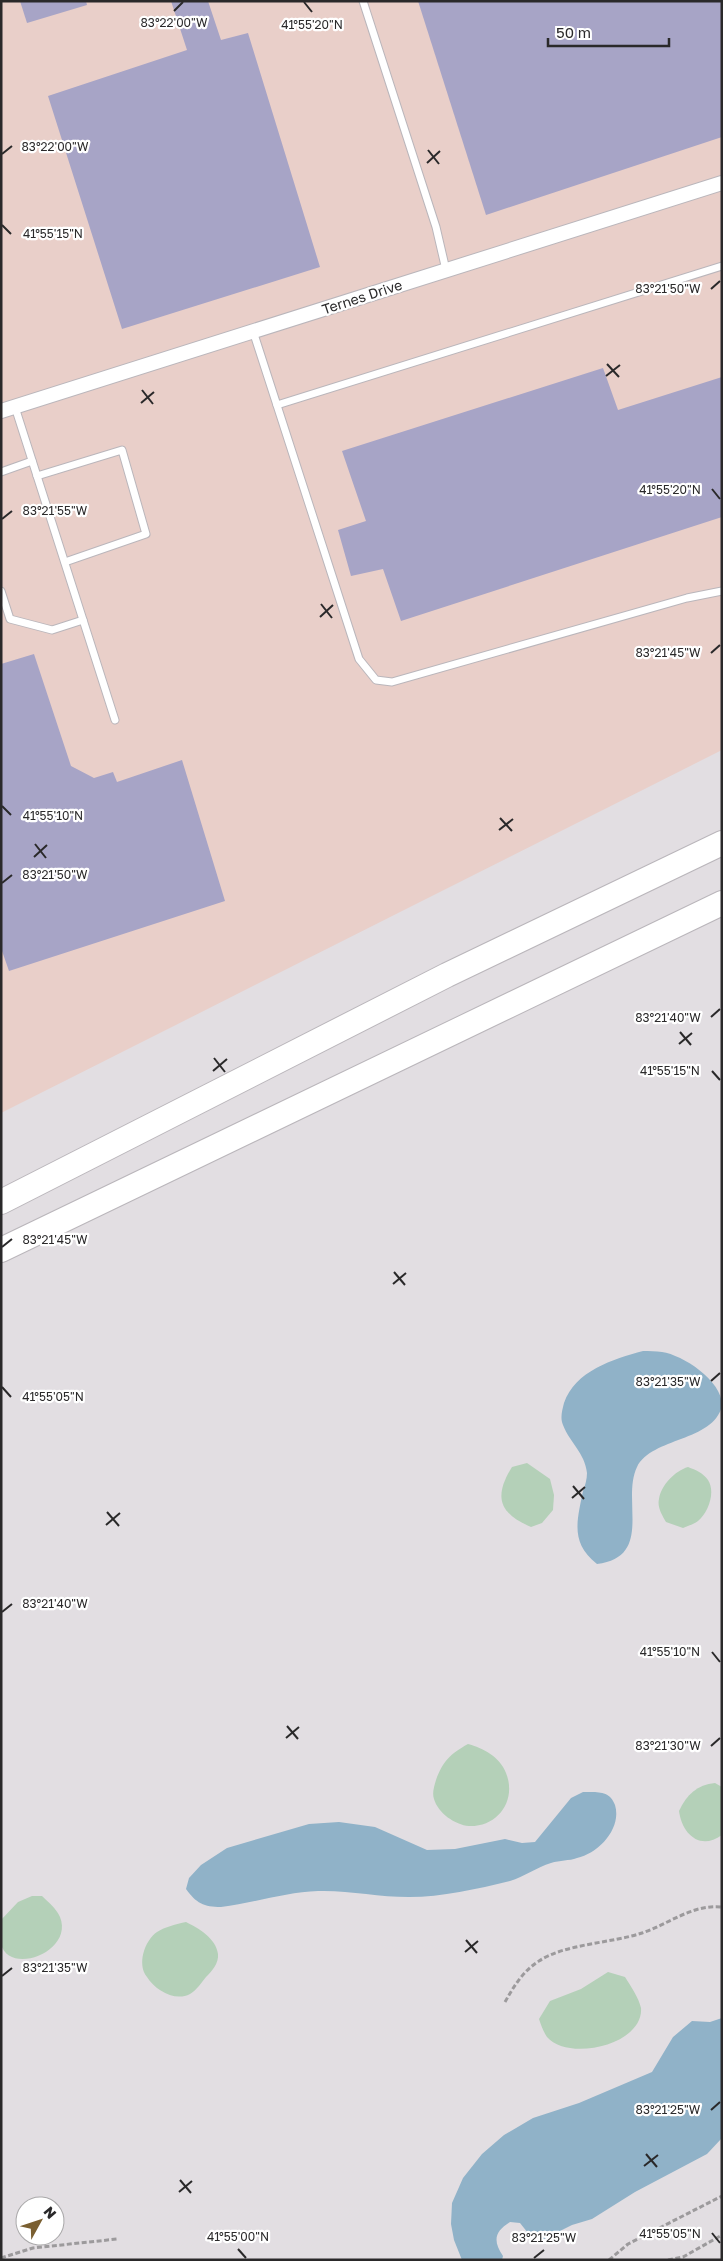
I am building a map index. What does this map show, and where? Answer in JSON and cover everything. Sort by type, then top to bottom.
[{"type":"highway","points":[[1,1202],[447,975],[722,843]]},
{"type":"highway","points":[[1,1250],[722,903]]},
{"type":"street","name":"Ternes Drive","points":[[8,409],[722,182]]},
{"type":"lane","points":[[363,1],[436,227],[446,270]]},
{"type":"lane","points":[[277,405],[722,266]]},
{"type":"lane","points":[[253,331],[359,659],[376,680],[392,682],[687,598],[722,591]]},
{"type":"lane","points":[[8,409],[32,461],[116,720]]},
{"type":"lane","points":[[37,476],[122,450],[146,534],[65,562]]},
{"type":"lane","points":[[1,472],[32,461]]},
{"type":"lane","points":[[1,592],[10,619],[52,630],[83,620]]},
{"type":"path","points":[[505,2002],[517,1980],[540,1959],[555,1953],[640,1934],[701,1908],[722,1907]]},
{"type":"path","points":[[609,2260],[628,2244],[722,2196]]},
{"type":"path","points":[[668,2260],[682,2257],[722,2235]]},
{"type":"path","points":[[1,2258],[33,2248],[117,2239]]},
{"type":"shaded area","points":[[1,1],[722,1],[722,750],[1,1113]]},
{"type":"green space","points":[[527,1463],[550,1479],[554,1495],[553,1510],[542,1523],[531,1527],[520,1522],[506,1510],[502,1503],[501,1495],[506,1477],[512,1467]]},
{"type":"green space","points":[[688,1467],[704,1475],[708,1480],[711,1496],[708,1508],[702,1517],[695,1523],[683,1528],[666,1522],[660,1511],[659,1502],[660,1494],[669,1479]]},
{"type":"green space","points":[[468,1744],[485,1751],[500,1762],[509,1783],[507,1802],[496,1817],[489,1822],[469,1826],[453,1821],[443,1813],[436,1804],[433,1794],[436,1780],[444,1763],[456,1751]]},
{"type":"green space","points":[[715,1783],[722,1787],[722,1835],[714,1840],[700,1841],[688,1833],[679,1811],[693,1791]]},
{"type":"green space","points":[[32,1896],[42,1896],[54,1908],[60,1917],[62,1930],[58,1940],[50,1949],[39,1956],[27,1959],[16,1958],[6,1953],[1,1944],[1,1920],[18,1902]]},
{"type":"green space","points":[[186,1922],[210,1938],[217,1948],[218,1957],[213,1969],[194,1991],[178,1997],[160,1990],[151,1982],[144,1972],[142,1960],[145,1947],[152,1936],[163,1929]]},
{"type":"green space","points":[[608,1972],[625,1977],[640,2004],[639,2021],[631,2032],[603,2046],[587,2049],[571,2048],[557,2044],[547,2037],[539,2019],[550,2001],[581,1989]]},
{"type":"water","points":[[643,1351],[671,1354],[690,1364],[716,1387],[721,1397],[722,1406],[716,1418],[707,1426],[655,1450],[645,1457],[637,1467],[633,1480],[630,1539],[625,1551],[614,1559],[597,1564],[588,1556],[579,1540],[578,1522],[587,1473],[586,1466],[562,1422],[561,1417],[564,1403],[569,1392],[577,1382],[596,1368]]},
{"type":"water","points":[[583,1792],[606,1794],[613,1800],[616,1814],[615,1822],[607,1838],[601,1845],[585,1855],[554,1862],[510,1881],[434,1896],[397,1897],[318,1891],[294,1893],[221,1907],[201,1903],[193,1898],[186,1889],[189,1878],[201,1865],[227,1848],[309,1824],[339,1822],[375,1827],[427,1850],[455,1849],[505,1839],[522,1843],[535,1842],[571,1798]]},
{"type":"water","points":[[722,2018],[722,2138],[707,2154],[635,2192],[592,2219],[572,2225],[536,2243],[520,2223],[510,2222],[501,2229],[497,2237],[498,2246],[503,2256],[502,2260],[462,2260],[454,2240],[451,2224],[452,2203],[463,2178],[482,2154],[504,2135],[533,2118],[579,2103],[652,2072],[673,2037],[692,2021],[710,2022]]},
{"type":"building","points":[[20,1],[86,1],[87,5],[27,23]]},
{"type":"building","points":[[171,1],[208,1],[221,40],[248,33],[320,267],[122,329],[48,96],[187,50]]},
{"type":"building","points":[[418,1],[722,1],[722,137],[486,215]]},
{"type":"building","points":[[603,368],[618,410],[722,377],[722,517],[401,621],[383,569],[351,576],[338,530],[366,521],[342,451]]},
{"type":"building","points":[[34,654],[71,766],[94,778],[113,772],[117,782],[182,760],[225,901],[9,971],[1,948],[1,664]]}]
